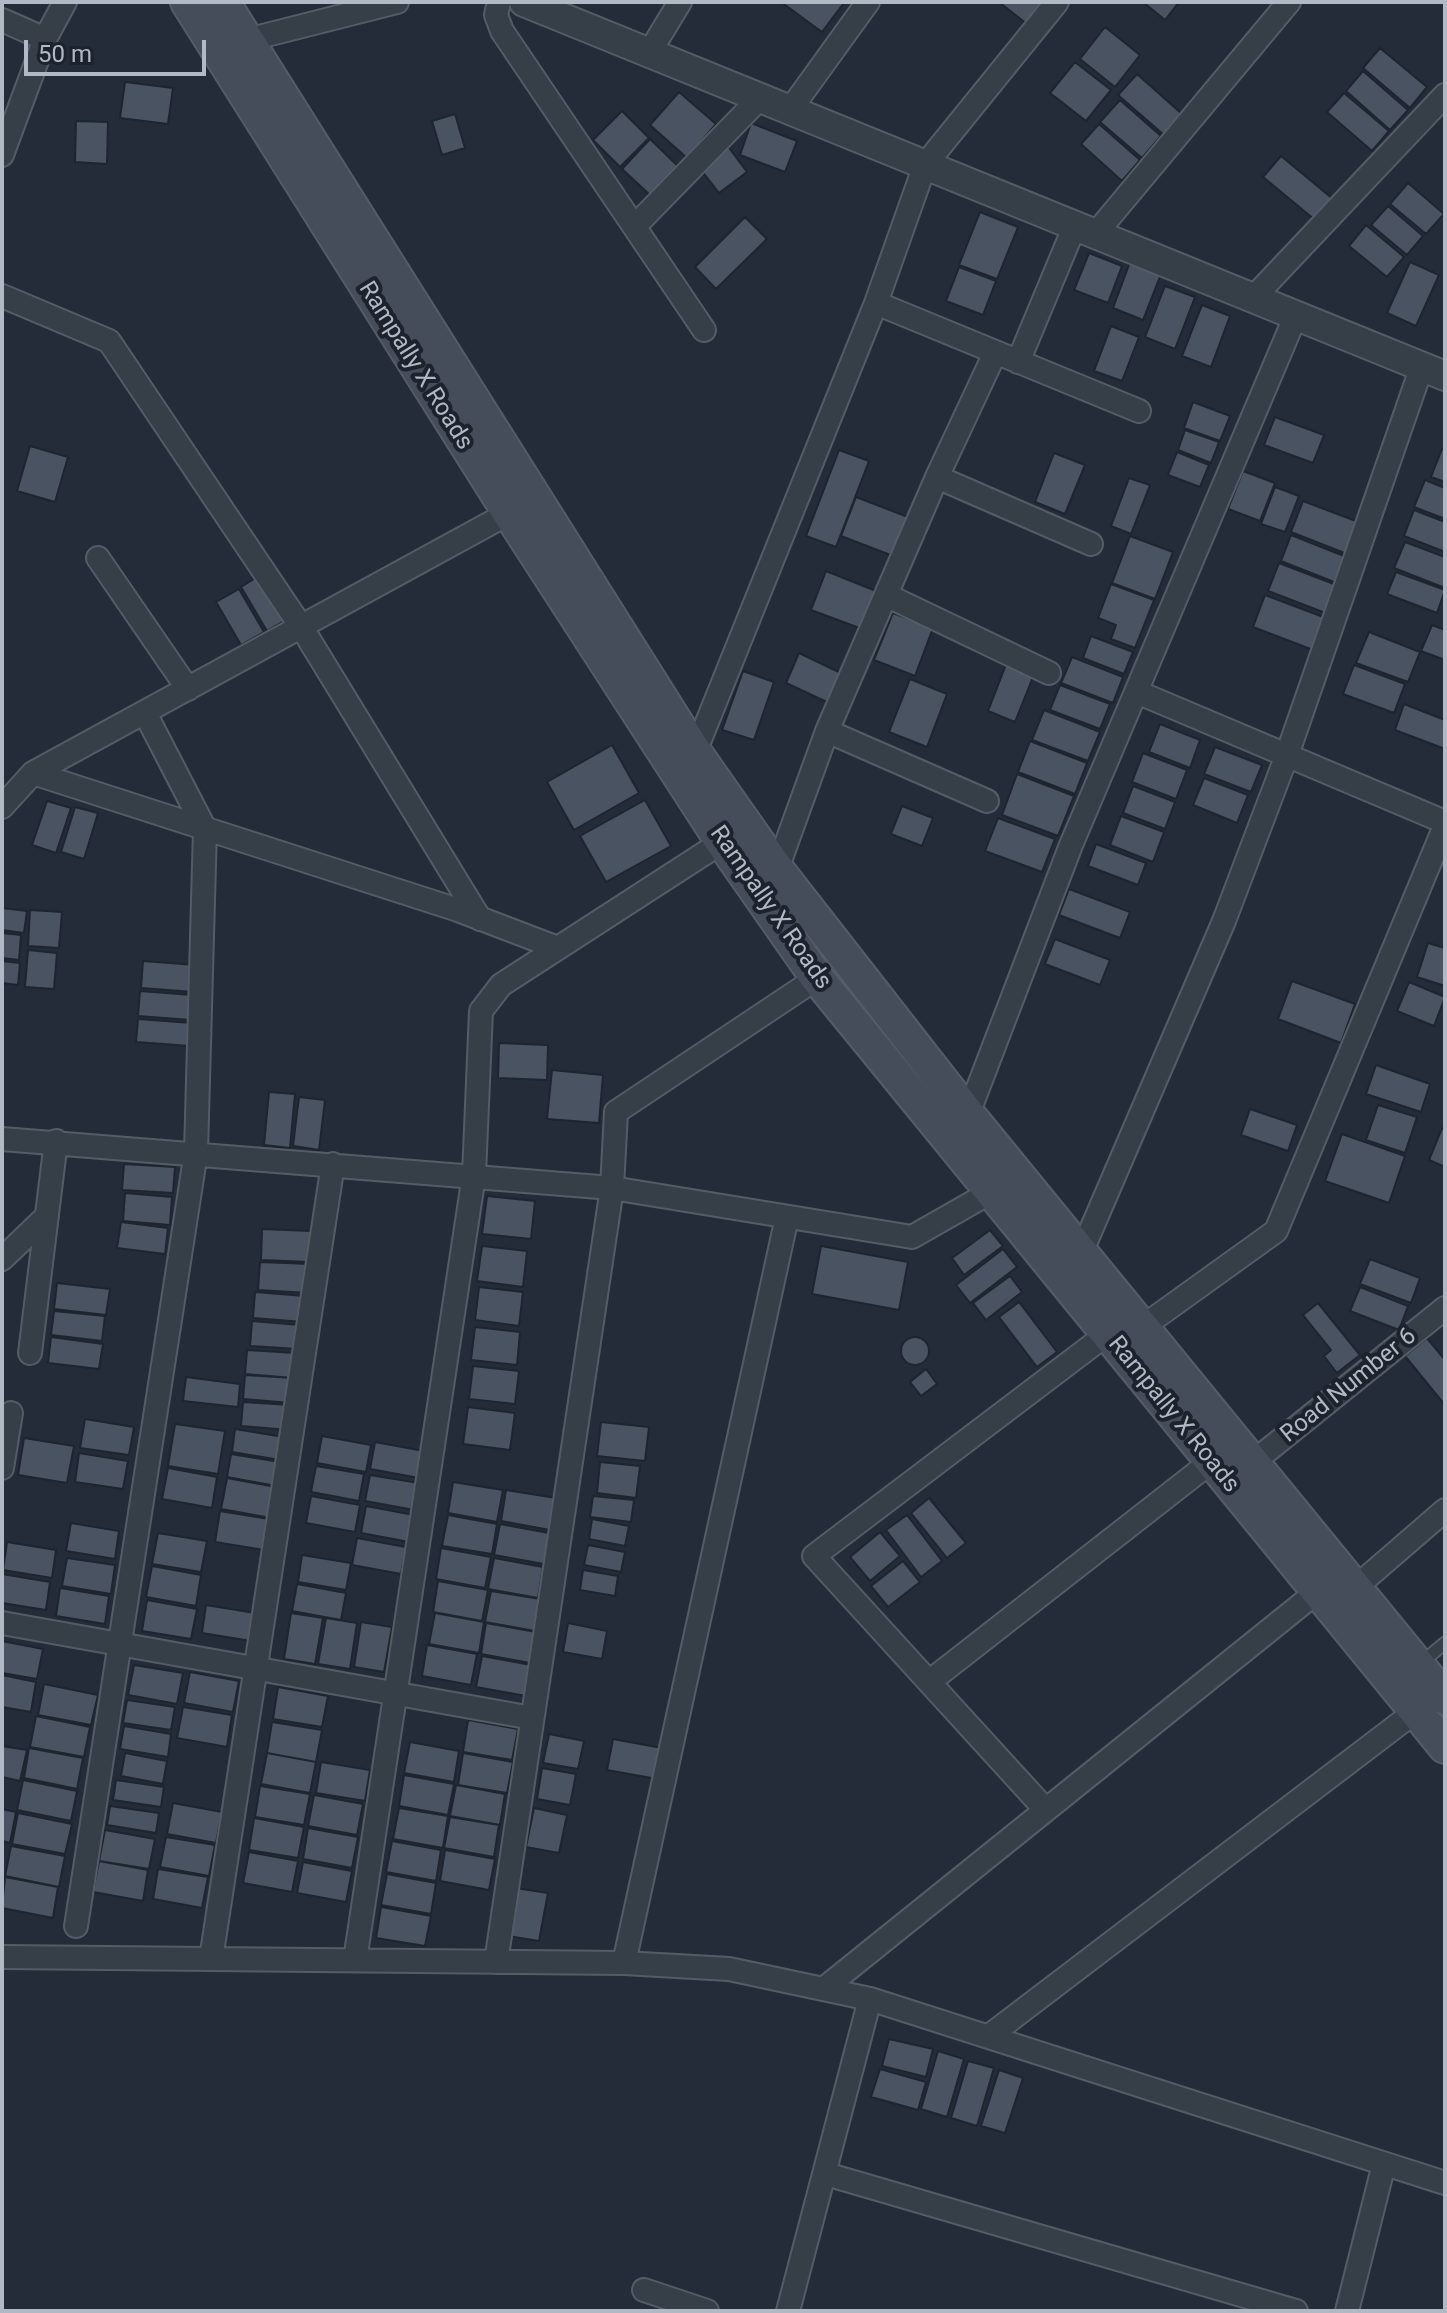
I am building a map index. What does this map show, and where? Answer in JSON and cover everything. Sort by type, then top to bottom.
[{"type":"main road","name":"Rampally X Roads","points":[[187,2],[509,513],[722,842],[817,978],[1445,1747]]},
{"type":"main road","points":[[223,2],[695,752],[777,869],[968,1114],[1445,1698]]},
{"type":"street","points":[[2,155],[45,39],[65,2]]},
{"type":"street","points":[[247,40],[397,2]]},
{"type":"street","points":[[499,2],[496,15],[502,31],[636,225],[704,330]]},
{"type":"street","points":[[524,2],[1255,296],[1433,371],[1224,921],[1081,1253]]},
{"type":"street","points":[[649,53],[680,2]]},
{"type":"street","points":[[790,110],[868,2]]},
{"type":"street","points":[[695,752],[876,303],[925,165],[1057,2]]},
{"type":"street","points":[[1018,362],[1086,228],[1289,2]]},
{"type":"street","points":[[2,20],[45,39]]},
{"type":"street","points":[[1255,296],[1445,95]]},
{"type":"street","points":[[636,225],[759,99]]},
{"type":"street","points":[[2,296],[109,341],[302,628],[480,919]]},
{"type":"street","points":[[876,303],[1139,411]]},
{"type":"street","points":[[968,1114],[1071,845],[1296,315]]},
{"type":"street","points":[[777,869],[827,731],[937,477],[995,353]]},
{"type":"street","points":[[937,477],[1091,544]]},
{"type":"street","points":[[2,807],[33,773],[509,513]]},
{"type":"street","points":[[98,558],[188,689]]},
{"type":"street","points":[[886,595],[1049,673]]},
{"type":"street","points":[[1137,692],[1445,824],[1276,1231],[1141,1328]]},
{"type":"street","points":[[76,1926],[196,1152],[205,829],[145,713]]},
{"type":"street","points":[[827,731],[987,801]]},
{"type":"street","points":[[33,773],[480,919],[555,947]]},
{"type":"street","points":[[355,1960],[474,1175],[481,1011],[501,985],[555,947],[722,842]]},
{"type":"street","points":[[496,1962],[612,1188],[616,1112],[817,978]]},
{"type":"street","points":[[2,1139],[196,1152],[612,1188],[912,1237],[991,1192]]},
{"type":"street","points":[[30,1353],[56,1141]]},
{"type":"street","points":[[211,1959],[333,1164]]},
{"type":"street","points":[[2,1259],[47,1216]]},
{"type":"street","points":[[624,1963],[787,1217]]},
{"type":"street","name":"Road Number 6","points":[[1252,1463],[1445,1308]]},
{"type":"street","points":[[1044,1808],[814,1556],[1107,1334]]},
{"type":"street","points":[[2,1468],[11,1413]]},
{"type":"street","points":[[929,1682],[1212,1461]]},
{"type":"street","points":[[1356,1587],[1445,1510]]},
{"type":"street","points":[[826,1987],[1044,1808],[1318,1591]]},
{"type":"street","points":[[2,1623],[532,1718]]},
{"type":"street","points":[[989,2036],[1416,1711]]},
{"type":"street","points":[[2,1957],[624,1963],[729,1969],[826,1987],[870,1999],[1445,2183]]},
{"type":"street","points":[[788,2311],[870,1999]]},
{"type":"street","points":[[1347,2311],[1384,2164]]},
{"type":"street","points":[[826,2174],[1296,2311]]},
{"type":"street","points":[[644,2290],[707,2311]]},
{"type":"lane","points":[[1420,1665],[1445,1643]]},
{"type":"building","points":[[781,2],[840,2],[843,4],[822,32]]},
{"type":"building","points":[[999,2],[1045,2],[1027,24]]},
{"type":"building","points":[[1143,2],[1179,2],[1165,20]]},
{"type":"building","points":[[1105,27],[1140,55],[1115,87],[1080,59]]},
{"type":"building","points":[[1380,48],[1427,87],[1410,108],[1363,68]]},
{"type":"building","points":[[1075,62],[1111,90],[1086,121],[1050,93]]},
{"type":"building","points":[[1363,71],[1408,110],[1390,130],[1346,91]]},
{"type":"building","points":[[1137,74],[1182,114],[1164,135],[1118,95]]},
{"type":"building","points":[[125,82],[173,88],[168,124],[120,118]]},
{"type":"building","points":[[679,92],[716,124],[687,158],[650,125]]},
{"type":"building","points":[[1344,93],[1389,131],[1372,151],[1327,112]]},
{"type":"building","points":[[1120,100],[1161,136],[1142,158],[1100,122]]},
{"type":"building","points":[[622,111],[649,138],[620,167],[593,140]]},
{"type":"building","points":[[455,114],[465,148],[442,155],[432,121]]},
{"type":"building","points":[[76,121],[108,122],[107,164],[75,162]]},
{"type":"building","points":[[751,123],[797,141],[785,172],[740,155]]},
{"type":"building","points":[[1099,124],[1140,160],[1122,181],[1081,144]]},
{"type":"building","points":[[650,139],[679,167],[651,196],[622,169]]},
{"type":"building","points":[[727,145],[747,172],[719,193],[698,166]]},
{"type":"building","points":[[1281,156],[1333,199],[1315,220],[1263,177]]},
{"type":"building","points":[[1408,183],[1444,214],[1426,234],[1390,204]]},
{"type":"building","points":[[1388,206],[1423,236],[1407,255],[1371,225]]},
{"type":"building","points":[[980,212],[1018,227],[997,279],[959,265]]},
{"type":"building","points":[[745,217],[767,239],[716,289],[695,267]]},
{"type":"building","points":[[1366,225],[1404,257],[1387,277],[1349,246]]},
{"type":"building","points":[[1089,253],[1122,266],[1108,303],[1074,290]]},
{"type":"building","points":[[1130,262],[1161,274],[1143,320],[1113,308]]},
{"type":"building","points":[[1410,262],[1439,275],[1416,326],[1387,313]]},
{"type":"building","points":[[959,267],[996,281],[983,315],[946,301]]},
{"type":"building","points":[[1165,286],[1195,297],[1175,349],[1145,337]]},
{"type":"building","points":[[1202,305],[1230,316],[1211,367],[1182,356]]},
{"type":"building","points":[[1111,326],[1139,337],[1122,381],[1094,371]]},
{"type":"building","points":[[1193,402],[1230,416],[1220,441],[1184,428]]},
{"type":"building","points":[[1275,417],[1324,435],[1313,463],[1264,445]]},
{"type":"building","points":[[1185,430],[1219,442],[1211,463],[1178,450]]},
{"type":"building","points":[[30,446],[68,457],[55,502],[17,491]]},
{"type":"building","points":[[1442,449],[1445,450],[1445,482],[1431,477]]},
{"type":"building","points":[[839,450],[869,461],[836,547],[806,536]]},
{"type":"building","points":[[1177,452],[1209,465],[1200,487],[1168,475]]},
{"type":"building","points":[[1054,453],[1085,465],[1065,514],[1035,502]]},
{"type":"building","points":[[1243,471],[1275,483],[1260,521],[1228,509]]},
{"type":"building","points":[[1129,478],[1150,485],[1131,534],[1111,526]]},
{"type":"building","points":[[1425,480],[1445,488],[1445,519],[1414,507]]},
{"type":"building","points":[[1275,487],[1299,496],[1285,532],[1261,524]]},
{"type":"building","points":[[856,497],[908,517],[893,556],[841,536]]},
{"type":"building","points":[[1303,501],[1364,524],[1352,556],[1291,532]]},
{"type":"building","points":[[1414,510],[1445,522],[1445,552],[1404,536]]},
{"type":"building","points":[[1291,535],[1349,558],[1339,584],[1281,561]]},
{"type":"building","points":[[1130,536],[1173,552],[1155,599],[1112,583]]},
{"type":"building","points":[[1405,542],[1445,557],[1445,588],[1394,568]]},
{"type":"building","points":[[1279,563],[1339,586],[1328,614],[1268,591]]},
{"type":"building","points":[[826,571],[876,591],[862,629],[811,610]]},
{"type":"building","points":[[1396,572],[1445,590],[1437,613],[1387,594]]},
{"type":"building","points":[[262,574],[289,618],[267,631],[241,587]]},
{"type":"building","points":[[1111,584],[1154,600],[1135,648],[1111,639],[1116,625],[1098,618]]},
{"type":"building","points":[[239,589],[264,632],[241,645],[216,602]]},
{"type":"building","points":[[1265,595],[1326,618],[1313,650],[1253,627]]},
{"type":"building","points":[[893,613],[933,628],[915,676],[874,660]]},
{"type":"building","points":[[1432,625],[1445,630],[1445,660],[1421,651]]},
{"type":"building","points":[[1369,632],[1420,652],[1408,682],[1356,663]]},
{"type":"building","points":[[1091,636],[1133,652],[1124,674],[1083,658]]},
{"type":"building","points":[[799,653],[843,674],[829,703],[786,683]]},
{"type":"building","points":[[1072,657],[1123,677],[1113,703],[1061,683]]},
{"type":"building","points":[[1007,662],[1035,672],[1015,722],[988,711]]},
{"type":"building","points":[[1354,665],[1405,684],[1394,713],[1343,694]]},
{"type":"building","points":[[743,671],[774,682],[754,740],[722,730]]},
{"type":"building","points":[[910,679],[947,694],[927,747],[889,732]]},
{"type":"building","points":[[1060,685],[1110,704],[1100,729],[1050,710]]},
{"type":"building","points":[[1404,704],[1445,720],[1445,749],[1395,730]]},
{"type":"building","points":[[1044,710],[1100,732],[1088,761],[1032,740]]},
{"type":"building","points":[[1160,724],[1200,740],[1190,768],[1149,752]]},
{"type":"building","points":[[1030,741],[1087,763],[1075,794],[1018,772]]},
{"type":"building","points":[[612,745],[639,793],[574,830],[547,782]]},
{"type":"building","points":[[1215,747],[1262,765],[1251,792],[1204,774]]},
{"type":"building","points":[[1143,753],[1187,770],[1176,799],[1132,782]]},
{"type":"building","points":[[1017,774],[1074,796],[1058,836],[1002,815]]},
{"type":"building","points":[[1204,778],[1248,795],[1237,823],[1193,805]]},
{"type":"building","points":[[1133,786],[1175,802],[1165,829],[1123,813]]},
{"type":"building","points":[[645,800],[671,846],[606,882],[580,836]]},
{"type":"building","points":[[47,801],[71,808],[56,853],[32,845]]},
{"type":"building","points":[[902,806],[933,818],[922,846],[891,834]]},
{"type":"building","points":[[75,807],[98,813],[84,859],[61,852]]},
{"type":"building","points":[[1121,816],[1164,832],[1153,862],[1110,845]]},
{"type":"building","points":[[998,818],[1055,839],[1042,872],[985,851]]},
{"type":"building","points":[[1096,844],[1146,863],[1138,885],[1088,866]]},
{"type":"building","points":[[1069,889],[1130,912],[1120,938],[1059,915]]},
{"type":"building","points":[[2,908],[27,911],[24,933],[2,930]]},
{"type":"building","points":[[30,910],[62,912],[59,948],[28,946]]},
{"type":"building","points":[[2,933],[21,935],[19,960],[2,958]]},
{"type":"building","points":[[1055,939],[1110,960],[1100,985],[1045,964]]},
{"type":"building","points":[[1428,943],[1445,948],[1445,986],[1417,977]]},
{"type":"building","points":[[28,950],[57,953],[54,989],[25,987]]},
{"type":"building","points":[[2,961],[20,963],[18,985],[2,983]]},
{"type":"building","points":[[143,961],[196,965],[194,992],[141,988]]},
{"type":"building","points":[[1292,981],[1355,1004],[1341,1043],[1278,1019]]},
{"type":"building","points":[[1409,982],[1445,997],[1434,1026],[1397,1011]]},
{"type":"building","points":[[140,991],[192,995],[191,1020],[138,1016]]},
{"type":"building","points":[[138,1019],[192,1023],[190,1046],[136,1042]]},
{"type":"building","points":[[499,1043],[548,1045],[547,1080],[498,1078]]},
{"type":"building","points":[[1376,1065],[1430,1084],[1421,1112],[1366,1094]]},
{"type":"building","points":[[552,1070],[603,1075],[599,1123],[547,1119]]},
{"type":"building","points":[[269,1092],[295,1094],[290,1148],[264,1145]]},
{"type":"building","points":[[299,1097],[325,1100],[319,1150],[293,1146]]},
{"type":"building","points":[[1378,1105],[1417,1117],[1405,1153],[1366,1140]]},
{"type":"building","points":[[1250,1109],[1297,1125],[1288,1151],[1241,1135]]},
{"type":"building","points":[[1442,1128],[1445,1129],[1445,1167],[1429,1160]]},
{"type":"building","points":[[1342,1134],[1405,1156],[1389,1203],[1325,1181]]},
{"type":"building","points":[[124,1164],[175,1167],[173,1193],[122,1190]]},
{"type":"building","points":[[125,1193],[172,1197],[170,1225],[123,1221]]},
{"type":"building","points":[[487,1196],[535,1201],[531,1239],[482,1234]]},
{"type":"building","points":[[121,1222],[168,1228],[165,1254],[117,1248]]},
{"type":"building","points":[[262,1229],[311,1231],[309,1262],[261,1260]]},
{"type":"building","points":[[990,1230],[1003,1246],[964,1275],[952,1258]]},
{"type":"building","points":[[482,1246],[527,1251],[523,1287],[477,1281]]},
{"type":"building","points":[[821,1246],[908,1262],[899,1310],[812,1294]]},
{"type":"building","points":[[1003,1249],[1017,1267],[970,1303],[956,1285]]},
{"type":"building","points":[[1370,1259],[1420,1278],[1411,1303],[1360,1284]]},
{"type":"building","points":[[260,1262],[310,1264],[308,1293],[258,1290]]},
{"type":"building","points":[[1010,1276],[1022,1292],[986,1320],[973,1303]]},
{"type":"building","points":[[57,1283],[110,1289],[106,1315],[54,1309]]},
{"type":"building","points":[[479,1287],[523,1292],[519,1326],[475,1320]]},
{"type":"building","points":[[1360,1287],[1408,1306],[1399,1330],[1350,1311]]},
{"type":"building","points":[[255,1292],[305,1296],[303,1322],[253,1318]]},
{"type":"building","points":[[1019,1302],[1057,1352],[1037,1367],[999,1317]]},
{"type":"building","points":[[1318,1303],[1360,1355],[1337,1373],[1324,1356],[1331,1350],[1303,1315]]},
{"type":"building","points":[[54,1311],[105,1316],[102,1341],[51,1335]]},
{"type":"building","points":[[252,1321],[300,1325],[298,1349],[250,1346]]},
{"type":"building","points":[[475,1327],[520,1332],[517,1365],[471,1360]]},
{"type":"building","points":[[51,1337],[103,1344],[99,1369],[48,1363]]},
{"type":"building","points":[[915,1337],[925,1341],[929,1351],[925,1361],[915,1365],[905,1361],[901,1351],[905,1341]]},
{"type":"building","points":[[1427,1338],[1445,1360],[1444,1404],[1405,1356]]},
{"type":"building","points":[[247,1350],[295,1353],[293,1378],[245,1374]]},
{"type":"building","points":[[473,1366],[519,1371],[515,1404],[469,1399]]},
{"type":"building","points":[[926,1369],[937,1384],[921,1396],[910,1382]]},
{"type":"building","points":[[245,1375],[293,1378],[291,1403],[243,1399]]},
{"type":"building","points":[[186,1377],[240,1384],[238,1407],[183,1401]]},
{"type":"building","points":[[243,1402],[291,1405],[289,1430],[241,1426]]},
{"type":"building","points":[[468,1407],[515,1413],[510,1450],[463,1444]]},
{"type":"building","points":[[85,1419],[134,1427],[129,1455],[80,1448]]},
{"type":"building","points":[[601,1422],[649,1427],[645,1461],[597,1456]]},
{"type":"building","points":[[175,1424],[225,1431],[218,1474],[168,1466]]},
{"type":"building","points":[[235,1429],[284,1437],[280,1460],[232,1452]]},
{"type":"building","points":[[322,1436],[371,1445],[366,1472],[317,1463]]},
{"type":"building","points":[[24,1438],[74,1446],[67,1483],[18,1475]]},
{"type":"building","points":[[375,1442],[424,1451],[419,1478],[370,1469]]},
{"type":"building","points":[[79,1453],[128,1461],[123,1489],[75,1482]]},
{"type":"building","points":[[231,1454],[280,1462],[276,1486],[227,1477]]},
{"type":"building","points":[[600,1462],[640,1466],[636,1498],[597,1493]]},
{"type":"building","points":[[316,1466],[364,1474],[359,1501],[311,1492]]},
{"type":"building","points":[[168,1468],[217,1477],[212,1508],[162,1499]]},
{"type":"building","points":[[370,1475],[419,1483],[414,1510],[365,1501]]},
{"type":"building","points":[[227,1478],[276,1487],[271,1518],[221,1509]]},
{"type":"building","points":[[453,1482],[503,1490],[497,1522],[448,1513]]},
{"type":"building","points":[[506,1490],[556,1498],[550,1530],[501,1521]]},
{"type":"building","points":[[311,1496],[360,1505],[355,1532],[306,1523]]},
{"type":"building","points":[[593,1496],[634,1500],[631,1522],[590,1517]]},
{"type":"building","points":[[929,1498],[966,1543],[947,1558],[911,1513]]},
{"type":"building","points":[[366,1506],[414,1515],[409,1542],[361,1533]]},
{"type":"building","points":[[220,1511],[269,1519],[264,1550],[215,1542]]},
{"type":"building","points":[[448,1515],[497,1524],[492,1554],[442,1546]]},
{"type":"building","points":[[907,1515],[942,1561],[921,1577],[886,1530]]},
{"type":"building","points":[[592,1519],[629,1526],[625,1546],[589,1539]]},
{"type":"building","points":[[71,1523],[119,1531],[115,1559],[66,1551]]},
{"type":"building","points":[[500,1524],[549,1533],[544,1564],[494,1555]]},
{"type":"building","points":[[880,1532],[900,1556],[870,1581],[850,1557]]},
{"type":"building","points":[[158,1533],[207,1541],[201,1572],[152,1564]]},
{"type":"building","points":[[357,1538],[406,1547],[401,1574],[352,1565]]},
{"type":"building","points":[[7,1542],[56,1550],[52,1578],[3,1570]]},
{"type":"building","points":[[588,1545],[625,1552],[621,1572],[584,1565]]},
{"type":"building","points":[[441,1548],[491,1557],[485,1588],[436,1579]]},
{"type":"building","points":[[302,1555],[351,1563],[346,1590],[298,1582]]},
{"type":"building","points":[[67,1558],[115,1565],[111,1594],[62,1586]]},
{"type":"building","points":[[494,1558],[543,1567],[538,1598],[488,1589]]},
{"type":"building","points":[[903,1561],[920,1582],[888,1607],[871,1586]]},
{"type":"building","points":[[152,1566],[201,1575],[196,1606],[146,1597]]},
{"type":"building","points":[[583,1570],[618,1576],[615,1596],[580,1590]]},
{"type":"building","points":[[2,1574],[50,1582],[46,1610],[2,1603]]},
{"type":"building","points":[[438,1581],[488,1590],[482,1621],[433,1612]]},
{"type":"building","points":[[297,1584],[346,1593],[341,1620],[292,1611]]},
{"type":"building","points":[[60,1588],[109,1596],[105,1624],[56,1616]]},
{"type":"building","points":[[491,1591],[540,1599],[535,1631],[485,1622]]},
{"type":"building","points":[[147,1600],[197,1609],[191,1639],[142,1631]]},
{"type":"building","points":[[206,1605],[255,1613],[251,1641],[202,1633]]},
{"type":"building","points":[[291,1613],[323,1618],[315,1664],[284,1659]]},
{"type":"building","points":[[435,1613],[484,1622],[479,1653],[429,1644]]},
{"type":"building","points":[[326,1618],[357,1623],[350,1669],[318,1664]]},
{"type":"building","points":[[361,1622],[392,1627],[384,1672],[354,1667]]},
{"type":"building","points":[[486,1623],[536,1632],[530,1663],[481,1654]]},
{"type":"building","points":[[568,1623],[607,1631],[602,1659],[563,1652]]},
{"type":"building","points":[[2,1641],[43,1649],[37,1679],[2,1673]]},
{"type":"building","points":[[427,1645],[477,1654],[471,1685],[422,1676]]},
{"type":"building","points":[[482,1656],[531,1665],[526,1696],[476,1687]]},
{"type":"building","points":[[134,1665],[183,1673],[177,1704],[128,1695]]},
{"type":"building","points":[[190,1672],[239,1681],[233,1712],[184,1703]]},
{"type":"building","points":[[2,1675],[36,1682],[31,1712],[2,1707]]},
{"type":"building","points":[[44,1684],[98,1695],[91,1725],[38,1715]]},
{"type":"building","points":[[278,1687],[328,1696],[322,1727],[273,1719]]},
{"type":"building","points":[[127,1700],[175,1707],[171,1730],[123,1723]]},
{"type":"building","points":[[183,1707],[232,1715],[227,1747],[177,1738]]},
{"type":"building","points":[[36,1716],[90,1727],[84,1757],[30,1747]]},
{"type":"building","points":[[468,1720],[518,1729],[512,1760],[463,1752]]},
{"type":"building","points":[[272,1722],[322,1730],[316,1762],[267,1753]]},
{"type":"building","points":[[124,1726],[171,1734],[168,1757],[120,1749]]},
{"type":"building","points":[[549,1734],[584,1741],[578,1769],[543,1763]]},
{"type":"building","points":[[613,1739],[662,1748],[657,1779],[607,1770]]},
{"type":"building","points":[[410,1742],[459,1751],[454,1782],[404,1773]]},
{"type":"building","points":[[2,1746],[27,1750],[20,1781],[2,1777]]},
{"type":"building","points":[[29,1748],[83,1758],[77,1789],[24,1778]]},
{"type":"building","points":[[125,1753],[167,1761],[163,1784],[121,1776]]},
{"type":"building","points":[[267,1753],[316,1762],[310,1793],[261,1784]]},
{"type":"building","points":[[463,1753],[513,1762],[507,1793],[458,1785]]},
{"type":"building","points":[[321,1762],[370,1770],[365,1801],[316,1793]]},
{"type":"building","points":[[542,1768],[576,1774],[570,1805],[537,1799]]},
{"type":"building","points":[[404,1775],[454,1784],[448,1815],[399,1806]]},
{"type":"building","points":[[23,1780],[77,1791],[71,1821],[17,1810]]},
{"type":"building","points":[[116,1780],[164,1787],[161,1807],[113,1800]]},
{"type":"building","points":[[456,1785],[505,1794],[500,1825],[450,1816]]},
{"type":"building","points":[[260,1786],[310,1794],[304,1825],[255,1817]]},
{"type":"building","points":[[314,1795],[363,1804],[357,1835],[308,1826]]},
{"type":"building","points":[[173,1803],[222,1812],[216,1843],[167,1834]]},
{"type":"building","points":[[110,1806],[159,1813],[156,1833],[107,1825]]},
{"type":"building","points":[[399,1808],[448,1816],[443,1848],[393,1839]]},
{"type":"building","points":[[534,1808],[567,1815],[559,1853],[526,1847]]},
{"type":"building","points":[[2,1809],[16,1812],[10,1843],[2,1841]]},
{"type":"building","points":[[18,1813],[72,1824],[65,1854],[12,1844]]},
{"type":"building","points":[[450,1817],[499,1825],[494,1857],[444,1848]]},
{"type":"building","points":[[254,1818],[304,1827],[298,1858],[249,1850]]},
{"type":"building","points":[[308,1828],[358,1837],[352,1868],[303,1859]]},
{"type":"building","points":[[105,1830],[155,1839],[149,1869],[99,1861]]},
{"type":"building","points":[[166,1837],[215,1845],[209,1876],[160,1867]]},
{"type":"building","points":[[392,1841],[441,1850],[436,1881],[386,1872]]},
{"type":"building","points":[[11,1846],[65,1856],[59,1887],[5,1876]]},
{"type":"building","points":[[445,1850],[495,1859],[489,1890],[440,1881]]},
{"type":"building","points":[[249,1852],[298,1861],[292,1892],[243,1883]]},
{"type":"building","points":[[99,1861],[148,1870],[143,1901],[93,1892]]},
{"type":"building","points":[[303,1862],[352,1871],[346,1902],[297,1893]]},
{"type":"building","points":[[158,1869],[208,1877],[202,1908],[153,1899]]},
{"type":"building","points":[[387,1874],[436,1883],[431,1914],[381,1905]]},
{"type":"building","points":[[5,1877],[58,1887],[53,1918],[2,1908]]},
{"type":"building","points":[[516,1888],[548,1893],[539,1941],[508,1936]]},
{"type":"building","points":[[381,1907],[431,1916],[425,1946],[376,1938]]},
{"type":"building","points":[[889,2039],[933,2049],[926,2077],[882,2066]]},
{"type":"building","points":[[938,2051],[964,2059],[947,2117],[921,2109]]},
{"type":"building","points":[[968,2061],[994,2068],[977,2126],[951,2118]]},
{"type":"building","points":[[880,2069],[926,2082],[918,2110],[871,2097]]},
{"type":"building","points":[[999,2070],[1023,2078],[1005,2133],[981,2126]]}]
